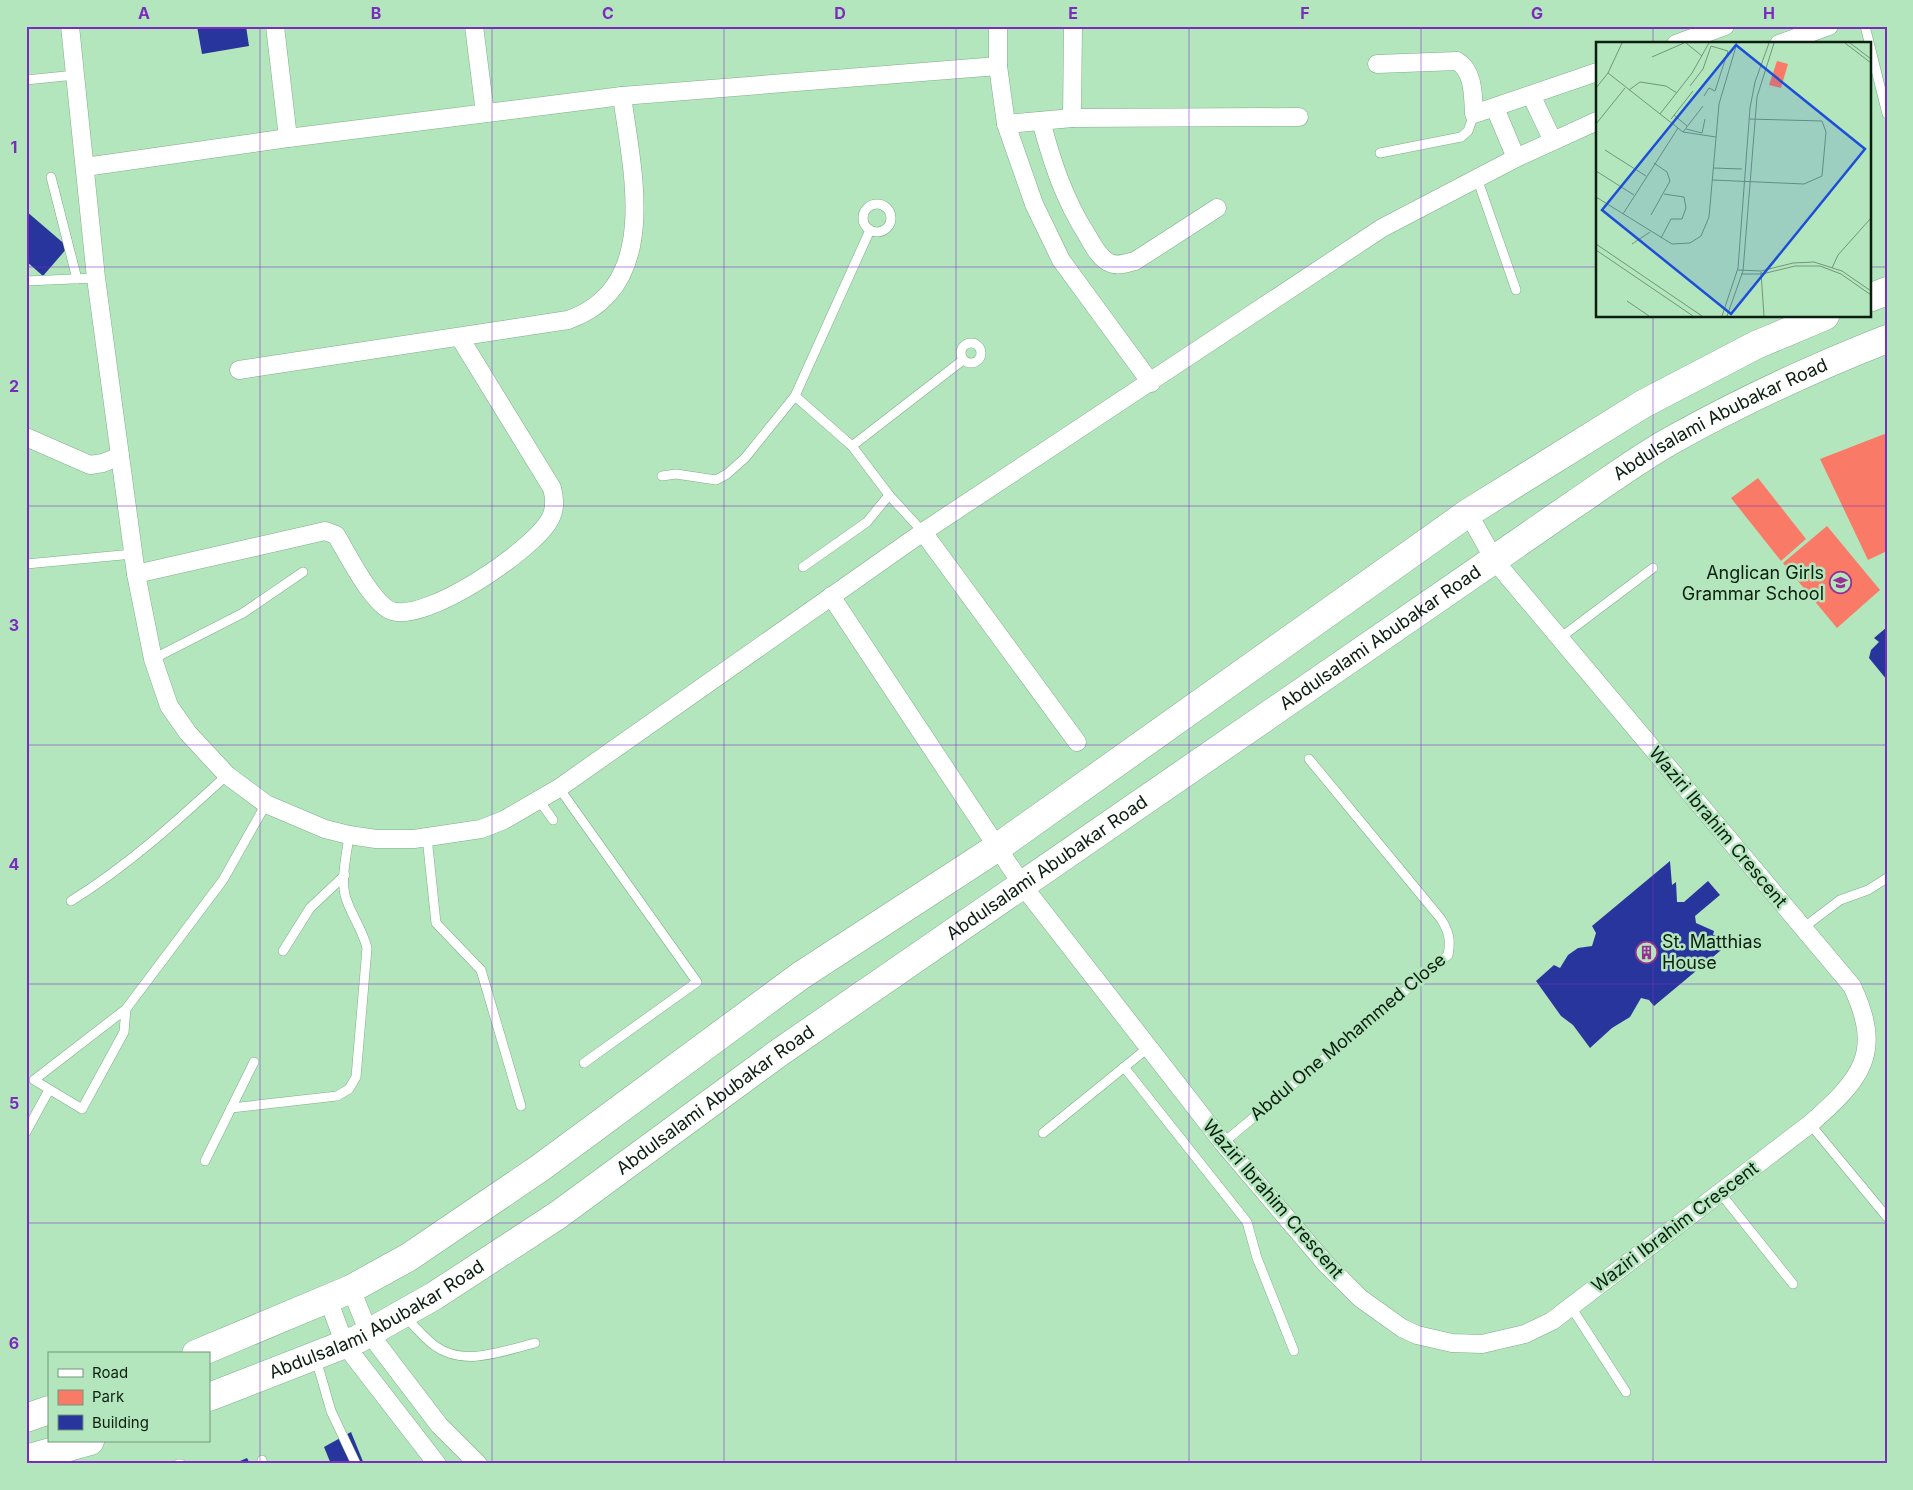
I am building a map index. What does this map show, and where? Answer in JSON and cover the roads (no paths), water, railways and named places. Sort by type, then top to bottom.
[{"type":"main road","points":[[1870,298],[1887,291]]},
{"type":"main road","name":"Abdulsalami Abubakar Road","points":[[201,1352],[339,1294],[409,1257],[523,1179],[800,976],[998,847],[1468,513],[1643,404],[1756,345],[1820,318]]},
{"type":"main road","name":"Abdulsalami Abubakar Road","points":[[210,1397],[357,1339],[434,1296],[558,1215],[780,1052],[1024,886],[1495,561],[1573,505],[1670,441],[1790,379],[1887,339]]},
{"type":"main road","points":[[26,1418],[48,1410]]},
{"type":"main road","points":[[26,1459],[86,1442]]},
{"type":"street","points":[[70,26],[96,278],[133,554],[152,660],[169,706],[188,733],[227,774],[266,804],[325,829],[376,839],[426,837],[481,829],[504,820],[539,800],[559,788],[923,532],[1151,383],[1382,228],[1516,158],[1596,121]]},
{"type":"street","points":[[275,26],[288,138]]},
{"type":"street","points":[[474,26],[485,113]]},
{"type":"street","points":[[998,26],[998,66],[1006,124],[1034,204],[1061,260],[1151,383]]},
{"type":"street","points":[[1072,118],[1073,26]]},
{"type":"street","points":[[1681,42],[1725,26]]},
{"type":"street","points":[[1785,42],[1829,26]]},
{"type":"street","points":[[1377,64],[1457,61],[1465,65],[1469,74],[1474,114],[1596,72]]},
{"type":"street","points":[[85,167],[288,138],[622,96],[998,66]]},
{"type":"street","points":[[1531,95],[1553,141]]},
{"type":"street","points":[[239,370],[460,338],[568,320],[588,313],[613,292],[633,242],[636,202],[622,96]]},
{"type":"street","points":[[1495,108],[1516,158]]},
{"type":"street","points":[[1006,124],[1072,118],[1299,117]]},
{"type":"street","points":[[1042,121],[1054,167],[1070,209],[1094,247],[1108,262],[1120,265],[1135,261],[1217,208]]},
{"type":"street","points":[[136,574],[325,531],[336,535],[374,596],[390,610],[406,613],[426,608],[486,577],[542,531],[550,520],[555,498],[552,488],[460,338]]},
{"type":"street","points":[[26,437],[90,465],[103,463],[120,456]]},
{"type":"street","name":"Waziri Ibrahim Crescent","points":[[831,596],[1024,886],[1223,1143],[1325,1263],[1360,1298],[1402,1328],[1417,1335],[1452,1343],[1482,1344],[1525,1334],[1552,1321],[1721,1194],[1810,1124],[1844,1094],[1861,1068],[1868,1036],[1864,1011],[1852,986],[1495,561],[1468,513]]},
{"type":"street","points":[[923,532],[1077,742]]},
{"type":"street","points":[[339,1294],[357,1339],[434,1463]]},
{"type":"street","points":[[339,1294],[357,1339],[472,1462]]},
{"type":"lane","points":[[1865,26],[1869,42]]},
{"type":"lane","points":[[1870,46],[1887,114]]},
{"type":"lane","points":[[26,80],[75,75]]},
{"type":"lane","points":[[1380,153],[1461,137],[1468,131],[1474,114]]},
{"type":"lane","points":[[50,177],[77,279]]},
{"type":"lane","points":[[1477,178],[1516,290]]},
{"type":"lane","points":[[662,476],[676,474],[711,480],[727,474],[745,458],[795,396],[870,230]]},
{"type":"lane","points":[[26,281],[96,278]]},
{"type":"lane","points":[[852,446],[963,360]]},
{"type":"lane","points":[[795,396],[852,446],[889,495],[923,532]]},
{"type":"lane","points":[[803,567],[867,522],[889,495]]},
{"type":"lane","points":[[26,564],[133,554]]},
{"type":"lane","points":[[1560,638],[1653,568]]},
{"type":"lane","points":[[152,660],[243,614],[302,572]]},
{"type":"lane","name":"Abdul One Mohammed Close","points":[[1223,1143],[1448,955],[1450,944],[1448,931],[1441,919],[1309,759]]},
{"type":"lane","points":[[71,901],[103,881],[160,836],[227,774]]},
{"type":"lane","points":[[559,788],[696,982],[584,1063]]},
{"type":"lane","points":[[539,800],[553,820]]},
{"type":"lane","points":[[126,1009],[124,1032],[82,1109],[34,1080],[126,1009],[223,880],[266,804]]},
{"type":"lane","points":[[231,1108],[338,1096],[349,1089],[356,1077],[367,948],[364,934],[346,900],[343,886],[349,835]]},
{"type":"lane","points":[[426,837],[436,923],[481,970],[521,1106]]},
{"type":"lane","points":[[283,951],[310,908],[345,875]]},
{"type":"lane","points":[[1803,928],[1840,900],[1868,890],[1887,878]]},
{"type":"lane","points":[[1044,1133],[1149,1047]]},
{"type":"lane","points":[[205,1161],[254,1062]]},
{"type":"lane","points":[[1124,1067],[1247,1222],[1257,1258],[1294,1352]]},
{"type":"lane","points":[[26,1132],[49,1090]]},
{"type":"lane","points":[[1810,1124],[1887,1216]]},
{"type":"lane","points":[[1721,1194],[1793,1284]]},
{"type":"lane","points":[[1571,1306],[1626,1392]]},
{"type":"lane","points":[[402,1314],[434,1346],[450,1354],[468,1358],[536,1343]]},
{"type":"lane","points":[[316,1356],[331,1411],[356,1464]]},
{"type":"place","name":"Anglican Girls Grammar School","points":[[1840,583]]},
{"type":"place","name":"St. Matthias House","points":[[1646,952]]}]
